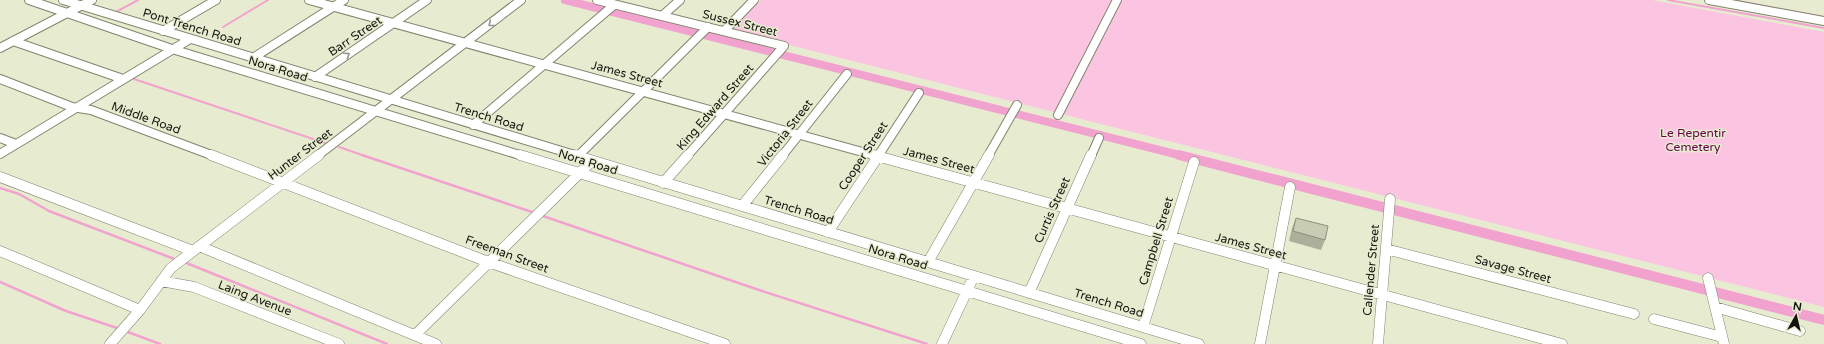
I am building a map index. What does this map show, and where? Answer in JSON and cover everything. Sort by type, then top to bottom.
[{"type":"street","name":"Nora Road","points":[[29,0],[172,50],[1141,344]]},
{"type":"street","name":"Pont Trench Road","points":[[63,0],[391,101]]},
{"type":"street","points":[[0,48],[92,0]]},
{"type":"street","points":[[164,31],[216,0]]},
{"type":"street","name":"James Street","points":[[310,0],[1562,344]]},
{"type":"street","points":[[253,58],[344,0]]},
{"type":"street","name":"Barr Street","points":[[315,77],[427,0]]},
{"type":"street","name":"Hunter Street","points":[[111,342],[140,310],[172,268],[183,258],[377,112],[522,0]]},
{"type":"street","name":"Sussex Street","points":[[596,0],[784,46]]},
{"type":"street","points":[[662,16],[680,0]]},
{"type":"street","points":[[724,31],[754,0]]},
{"type":"street","points":[[1058,115],[1117,0]]},
{"type":"street","points":[[1709,0],[1824,21]]},
{"type":"street","points":[[473,125],[542,64],[614,5]]},
{"type":"street","points":[[577,157],[708,27]]},
{"type":"street","points":[[0,154],[190,39]]},
{"type":"street","points":[[13,41],[123,79]]},
{"type":"street","name":"King Edward Street","points":[[664,183],[784,46]]},
{"type":"street","name":"Victoria Street","points":[[742,206],[847,74]]},
{"type":"street","name":"Middle Road","points":[[0,79],[75,108],[91,110],[284,182]]},
{"type":"street","name":"Cooper Street","points":[[828,232],[919,93]]},
{"type":"street","name":"Trench Road","points":[[391,101],[1199,344]]},
{"type":"street","points":[[928,262],[1017,105]]},
{"type":"street","points":[[0,138],[16,144]]},
{"type":"street","name":"Curtis Street","points":[[1029,293],[1099,138]]},
{"type":"street","points":[[415,335],[490,263],[592,161]]},
{"type":"street","name":"Campbell Street","points":[[1143,327],[1194,162]]},
{"type":"street","points":[[0,176],[196,249],[436,344]]},
{"type":"street","name":"Freeman Street","points":[[284,182],[490,263],[725,344]]},
{"type":"street","points":[[1260,344],[1290,187]]},
{"type":"street","name":"Callender Street","points":[[1378,344],[1390,204]]},
{"type":"street","name":"Savage Street","points":[[1386,249],[1634,314]]},
{"type":"street","points":[[0,251],[140,310]]},
{"type":"street","points":[[942,344],[974,276]]},
{"type":"street","points":[[1708,278],[1723,341]]},
{"type":"street","name":"Laing Avenue","points":[[161,281],[194,288],[339,344]]},
{"type":"street","points":[[1715,307],[1800,331]]},
{"type":"street","points":[[1654,319],[1723,341]]},
{"type":"green space","name":"Le Repentir Cemetery","points":[[761,0],[1652,0],[1824,32],[1824,307],[730,30]]},
{"type":"building","points":[[1296,218],[1328,226],[1325,240],[1293,231]]},
{"type":"waterway","points":[[114,13],[138,0]]},
{"type":"waterway","points":[[223,27],[268,0]]},
{"type":"waterway","points":[[565,0],[1183,156]]},
{"type":"waterway","points":[[1668,0],[1824,28]]},
{"type":"waterway","points":[[1738,1],[1824,17]]},
{"type":"waterway","points":[[721,28],[737,12]]},
{"type":"waterway","points":[[712,37],[717,32]]},
{"type":"waterway","points":[[134,79],[328,144]]},
{"type":"waterway","points":[[339,147],[365,156]]},
{"type":"waterway","points":[[362,155],[535,213]]},
{"type":"waterway","points":[[1179,155],[1824,320]]},
{"type":"waterway","points":[[0,188],[19,194],[49,211],[177,260]]},
{"type":"waterway","points":[[540,215],[759,290],[927,344]]},
{"type":"waterway","points":[[184,262],[387,344]]},
{"type":"waterway","points":[[0,282],[66,311],[120,329]]},
{"type":"waterway","points":[[125,331],[160,344]]}]
